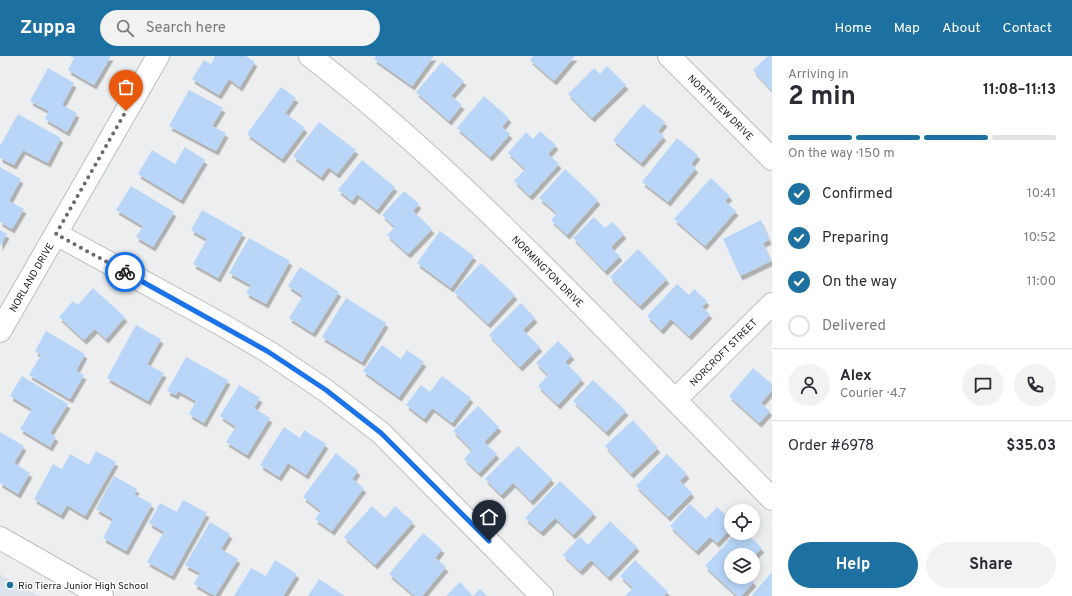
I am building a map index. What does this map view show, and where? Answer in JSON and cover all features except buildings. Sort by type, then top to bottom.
[{"type":"street","name":"NORLAND DRIVE","points":[[0,332],[158,56]]},
{"type":"street","name":"NORMINGTON DRIVE","points":[[310,56],[384,117],[446,171],[505,228],[772,499]]},
{"type":"street","name":"NORTHVIEW DRIVE","points":[[669,56],[772,159]]},
{"type":"street","points":[[56,234],[226,327],[267,351],[326,390],[381,433],[542,596]]},
{"type":"street","name":"NORCROFT STREET","points":[[675,400],[772,304]]},
{"type":"street","points":[[0,538],[102,596]]},
{"type":"shaded area","name":"Rio Tierra Junior High School","points":[[0,574],[39,596],[0,596]]},
{"type":"way so far","points":[[125,272],[56,234],[126,111]]},
{"type":"place","name":"Rio Tierra Junior High School","points":[[10,585]]},
{"type":"route","points":[[125,272],[267,351],[326,390],[381,433],[489,541]]}]
